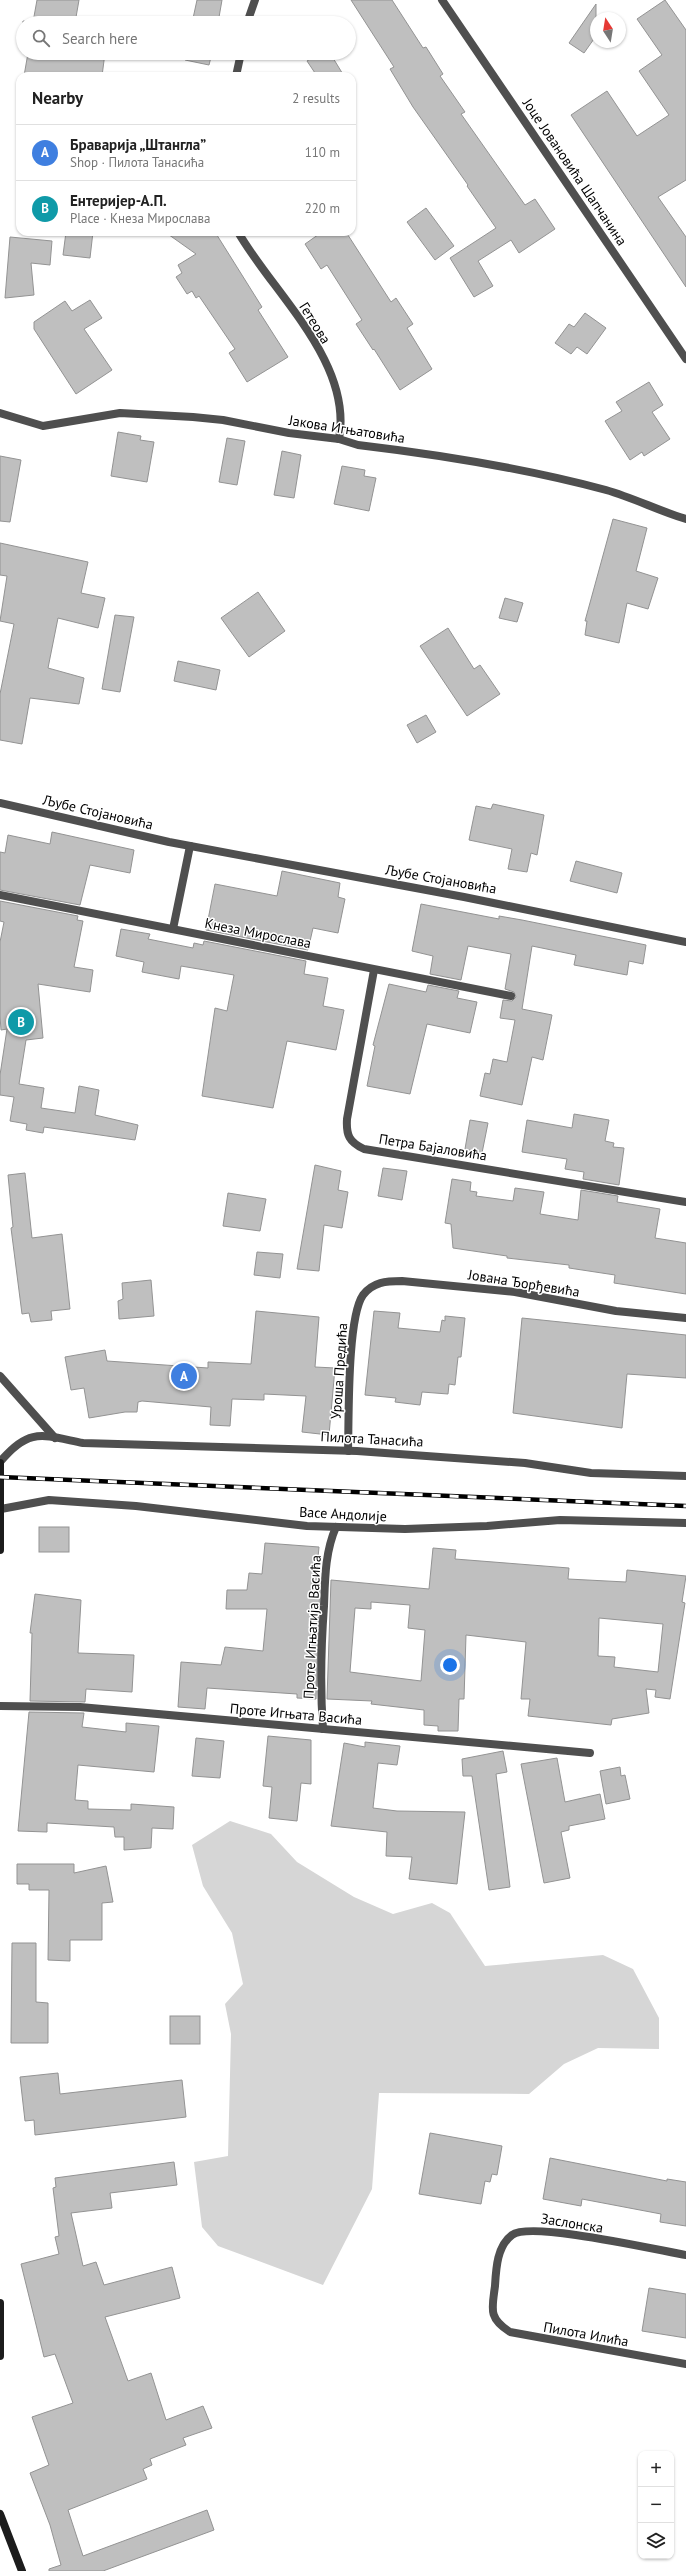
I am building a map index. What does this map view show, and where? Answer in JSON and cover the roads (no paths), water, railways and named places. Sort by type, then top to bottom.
[{"type":"street","points":[[249,16],[255,0]]},
{"type":"street","name":"Јоце Јовановића Шапчанина","points":[[442,0],[686,359]]},
{"type":"street","points":[[237,72],[239,60]]},
{"type":"street","name":"Гетеова","points":[[241,236],[310,334],[332,378],[341,411],[339,439]]},
{"type":"street","name":"Јакова Игњатовића","points":[[0,413],[43,426],[120,413],[223,420],[289,433],[339,439],[358,445],[466,459],[540,474],[606,490],[646,503],[686,519]]},
{"type":"street","name":"Љубе Стојановића","points":[[0,803],[190,846],[472,898],[686,942]]},
{"type":"street","points":[[173,929],[190,846]]},
{"type":"street","name":"Кнеза Мирослава","points":[[0,895],[510,996]]},
{"type":"street","name":"Петра Бајаловића","points":[[374,970],[347,1119],[348,1137],[354,1144],[364,1149],[686,1202]]},
{"type":"street","name":"Јована Ђорђевића","points":[[363,1295],[374,1285],[385,1281],[402,1281],[515,1292],[616,1311],[686,1318]]},
{"type":"street","name":"Уроша Предића","points":[[348,1451],[352,1351],[357,1308],[363,1295]]},
{"type":"street","points":[[0,1376],[55,1438]]},
{"type":"street","name":"Пилота Танасића","points":[[0,1462],[13,1447],[25,1438],[44,1436],[90,1443],[348,1451],[481,1459],[591,1473],[686,1476]]},
{"type":"street","points":[[0,1462],[2,1477],[0,1550]]},
{"type":"street","name":"Васе Андолије","points":[[1,1509],[49,1500],[136,1506],[268,1522],[336,1527],[405,1529],[487,1526],[560,1520],[686,1523]]},
{"type":"street","name":"Проте Игњатија Васића","points":[[323,1729],[320,1688],[326,1577],[328,1550],[336,1527]]},
{"type":"street","name":"Проте Игњата Васића","points":[[0,1706],[80,1707],[590,1753]]},
{"type":"street","name":"Заслонска","points":[[491,2312],[499,2257],[505,2243],[512,2235],[525,2231],[551,2232],[686,2255]]},
{"type":"street","points":[[0,2302],[0,2356]]},
{"type":"street","name":"Пилота Илића","points":[[491,2312],[498,2325],[510,2332],[686,2364]]},
{"type":"street","points":[[0,2514],[22,2571]]},
{"type":"railway","points":[[0,1477],[686,1506]]},
{"type":"place","name":"Ентеријер-А.П.","points":[[21,1022]]},
{"type":"place","name":"Браварија „Штангла”","points":[[184,1376]]}]
